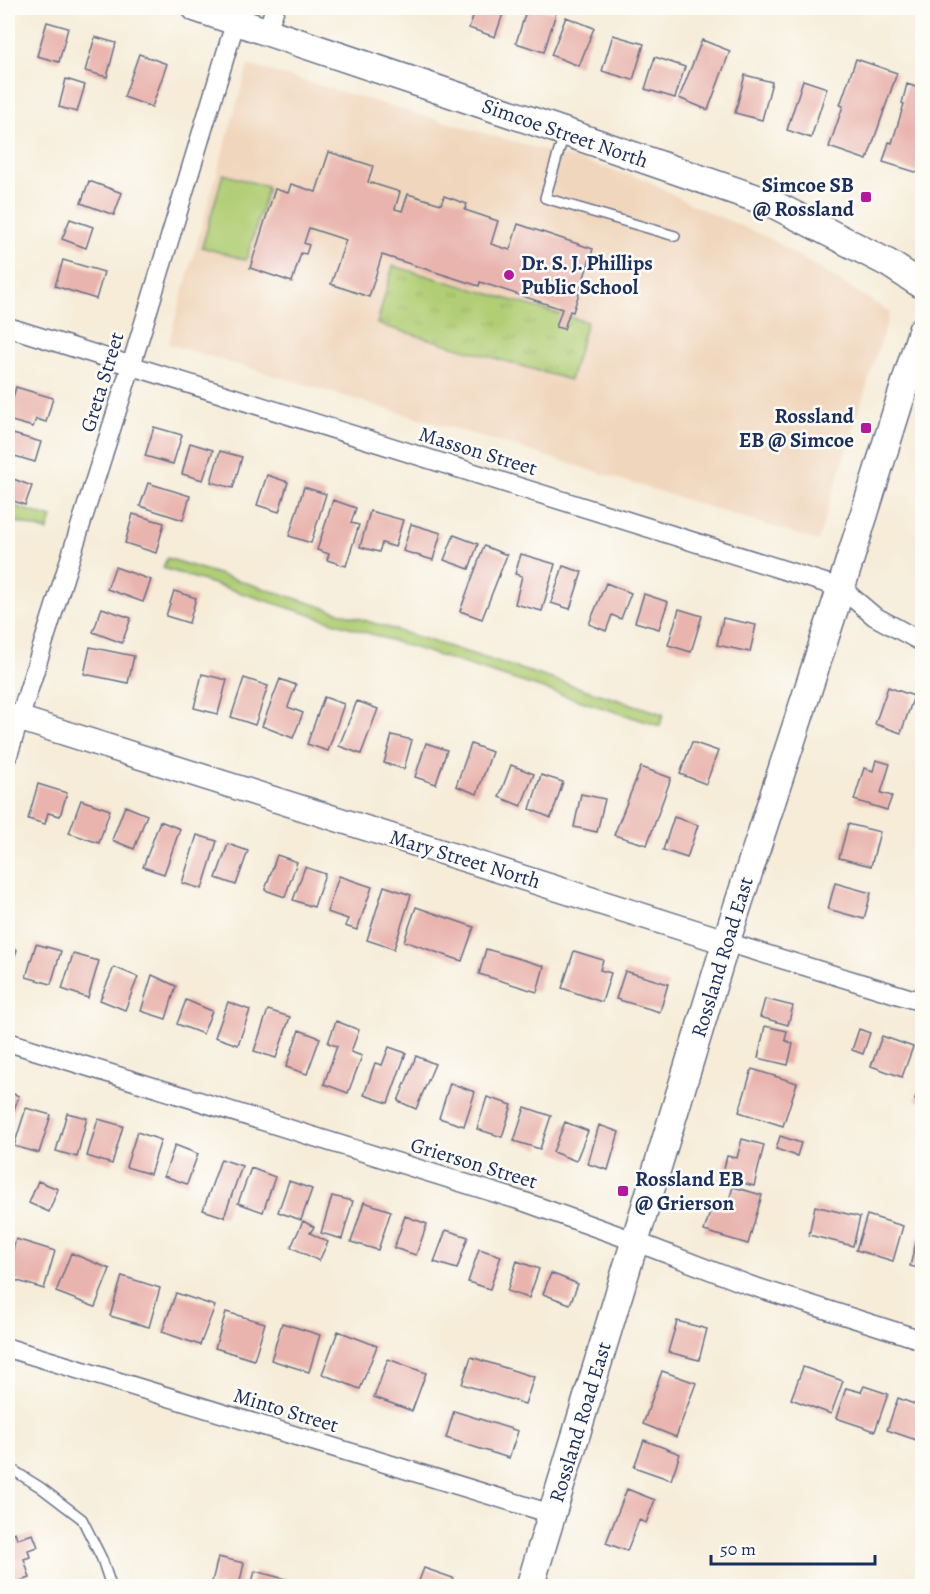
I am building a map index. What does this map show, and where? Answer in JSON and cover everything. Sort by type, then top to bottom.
[{"type":"main road","name":"Simcoe Street North","points":[[196,8],[236,20],[271,19],[554,129],[773,204],[888,263],[922,285]]},
{"type":"main road","name":"Rossland Road East","points":[[530,1587],[726,942],[842,588],[922,330]]},
{"type":"street","name":"Greta Street","points":[[8,755],[13,717],[131,366],[236,20]]},
{"type":"street","name":"Masson Street","points":[[8,327],[842,588],[874,616],[922,642]]},
{"type":"street","name":"Mary Street North","points":[[13,717],[922,1002]]},
{"type":"street","name":"Grierson Street","points":[[8,1042],[525,1202],[749,1285],[922,1340]]},
{"type":"street","name":"Minto Street","points":[[8,1348],[552,1514]]},
{"type":"lane","points":[[565,132],[545,198],[675,236]]},
{"type":"lane","points":[[8,1467],[40,1487],[82,1519],[102,1559],[111,1587]]},
{"type":"shaded area","name":"Dr. S. J. Phillips Public School","points":[[248,65],[647,180],[694,206],[769,238],[890,312],[818,541],[526,450],[168,344]]},
{"type":"green space","points":[[223,174],[268,187],[246,260],[202,247]]},
{"type":"green space","points":[[393,266],[587,322],[570,380],[377,324]]},
{"type":"green space","points":[[8,504],[52,518],[47,531],[8,519]]},
{"type":"green space","points":[[167,558],[663,714],[660,726],[163,568]]},
{"type":"building","points":[[428,8],[454,8],[452,15]]},
{"type":"building","points":[[476,8],[505,8],[495,37],[469,28]]},
{"type":"building","points":[[527,8],[556,13],[544,52],[516,43]]},
{"type":"building","points":[[566,17],[594,28],[579,66],[551,55]]},
{"type":"building","points":[[47,22],[68,28],[59,62],[37,56]]},
{"type":"building","points":[[613,35],[644,44],[633,80],[602,71]]},
{"type":"building","points":[[95,37],[116,43],[107,77],[85,71]]},
{"type":"building","points":[[702,40],[730,51],[708,110],[679,98]]},
{"type":"building","points":[[139,54],[167,64],[152,107],[124,97]]},
{"type":"building","points":[[655,57],[685,67],[675,98],[645,89]]},
{"type":"building","points":[[856,59],[897,73],[867,160],[829,147],[843,106],[840,105]]},
{"type":"building","points":[[745,75],[772,82],[762,120],[735,113]]},
{"type":"building","points":[[66,79],[85,85],[77,112],[59,107]]},
{"type":"building","points":[[803,80],[827,88],[811,138],[787,130]]},
{"type":"building","points":[[907,84],[922,89],[922,174],[883,162],[889,142],[892,143],[904,104],[902,103]]},
{"type":"building","points":[[329,152],[373,166],[368,182],[400,192],[395,209],[402,211],[408,194],[441,204],[444,196],[467,204],[465,210],[498,221],[491,244],[510,250],[518,224],[593,249],[573,312],[570,311],[564,329],[556,327],[562,309],[480,282],[479,286],[382,255],[369,297],[331,284],[346,240],[309,228],[304,243],[309,245],[306,254],[301,253],[292,282],[250,268],[275,189],[288,193],[291,184],[316,192]]},
{"type":"building","points":[[89,181],[122,193],[114,215],[81,203]]},
{"type":"building","points":[[70,219],[93,227],[86,248],[62,239]]},
{"type":"building","points":[[8,239],[14,241],[8,258]]},
{"type":"building","points":[[63,260],[104,272],[96,299],[55,286]]},
{"type":"building","points":[[16,387],[53,398],[46,422],[36,419],[33,427],[8,420]]},
{"type":"building","points":[[154,427],[182,435],[173,464],[145,456]]},
{"type":"building","points":[[13,434],[41,442],[35,462],[8,454]]},
{"type":"building","points":[[190,443],[213,450],[203,480],[182,474]]},
{"type":"building","points":[[220,451],[242,457],[233,488],[211,482]]},
{"type":"building","points":[[267,475],[288,482],[279,512],[257,505]]},
{"type":"building","points":[[8,477],[32,486],[25,505],[8,499]]},
{"type":"building","points":[[148,483],[190,496],[183,520],[140,506]]},
{"type":"building","points":[[304,487],[326,494],[311,543],[289,536]]},
{"type":"building","points":[[333,500],[356,508],[351,523],[359,525],[346,566],[327,560],[329,554],[317,550]]},
{"type":"building","points":[[370,511],[403,520],[395,547],[382,543],[379,552],[360,547]]},
{"type":"building","points":[[133,514],[164,523],[156,553],[125,543]]},
{"type":"building","points":[[411,524],[441,533],[433,560],[403,551]]},
{"type":"building","points":[[454,535],[478,544],[469,569],[444,560]]},
{"type":"building","points":[[484,546],[507,555],[482,619],[460,611]]},
{"type":"building","points":[[521,554],[555,564],[542,611],[515,604],[522,576],[515,574]]},
{"type":"building","points":[[563,566],[582,572],[570,609],[551,603]]},
{"type":"building","points":[[115,567],[151,580],[143,602],[107,589]]},
{"type":"building","points":[[606,583],[631,593],[621,619],[612,615],[606,631],[589,624]]},
{"type":"building","points":[[174,591],[196,598],[189,623],[166,616]]},
{"type":"building","points":[[644,594],[668,602],[659,629],[635,622]]},
{"type":"building","points":[[102,608],[131,618],[122,643],[93,632]]},
{"type":"building","points":[[679,609],[702,616],[691,652],[668,645]]},
{"type":"building","points":[[723,618],[756,625],[750,652],[717,645]]},
{"type":"building","points":[[90,647],[134,656],[128,683],[84,674]]},
{"type":"building","points":[[202,674],[227,680],[218,714],[194,708]]},
{"type":"building","points":[[244,678],[268,686],[255,725],[231,717]]},
{"type":"building","points":[[280,679],[296,685],[288,707],[303,713],[293,738],[262,726]]},
{"type":"building","points":[[888,687],[914,696],[901,733],[875,724]]},
{"type":"building","points":[[324,697],[344,704],[328,751],[307,744]]},
{"type":"building","points":[[357,701],[378,709],[361,754],[339,746]]},
{"type":"building","points":[[392,735],[412,740],[404,769],[384,763]]},
{"type":"building","points":[[692,742],[718,751],[706,784],[680,774]]},
{"type":"building","points":[[426,743],[447,750],[436,784],[415,777]]},
{"type":"building","points":[[471,744],[492,752],[477,794],[456,786]]},
{"type":"building","points":[[876,760],[890,764],[881,793],[892,796],[887,810],[854,800],[864,768],[873,771]]},
{"type":"building","points":[[511,765],[534,774],[521,806],[499,797]]},
{"type":"building","points":[[641,767],[671,778],[647,845],[614,835]]},
{"type":"building","points":[[541,775],[563,782],[551,818],[530,809]]},
{"type":"building","points":[[38,784],[67,793],[60,816],[48,813],[45,824],[28,819]]},
{"type":"building","points":[[581,794],[605,799],[597,832],[574,827]]},
{"type":"building","points":[[81,800],[110,810],[99,843],[69,833]]},
{"type":"building","points":[[125,806],[147,815],[134,849],[112,840]]},
{"type":"building","points":[[674,817],[698,825],[687,858],[663,850]]},
{"type":"building","points":[[160,821],[180,829],[164,874],[143,867]]},
{"type":"building","points":[[848,824],[880,832],[871,866],[839,858]]},
{"type":"building","points":[[197,835],[217,841],[202,889],[182,883]]},
{"type":"building","points":[[228,844],[248,851],[236,885],[216,878]]},
{"type":"building","points":[[277,855],[297,862],[285,897],[265,890]]},
{"type":"building","points":[[305,867],[325,874],[314,907],[293,900]]},
{"type":"building","points":[[339,876],[372,887],[357,930],[345,926],[348,919],[327,912]]},
{"type":"building","points":[[835,883],[871,893],[864,919],[828,909]]},
{"type":"building","points":[[384,886],[411,895],[394,949],[367,940]]},
{"type":"building","points":[[416,907],[474,927],[462,961],[404,941]]},
{"type":"building","points":[[36,944],[61,951],[51,984],[26,977]]},
{"type":"building","points":[[8,946],[17,950],[8,974]]},
{"type":"building","points":[[486,949],[544,966],[537,992],[479,974]]},
{"type":"building","points":[[574,951],[603,960],[600,970],[611,973],[602,1002],[562,988]]},
{"type":"building","points":[[73,954],[99,961],[88,998],[62,989]]},
{"type":"building","points":[[114,967],[138,977],[125,1010],[100,1000]]},
{"type":"building","points":[[625,971],[668,984],[660,1012],[616,999]]},
{"type":"building","points":[[152,975],[176,986],[166,1019],[141,1011]]},
{"type":"building","points":[[765,999],[793,1006],[788,1025],[760,1017]]},
{"type":"building","points":[[186,1000],[212,1011],[203,1034],[177,1024]]},
{"type":"building","points":[[228,1002],[250,1010],[238,1045],[215,1037]]},
{"type":"building","points":[[268,1010],[290,1017],[276,1058],[254,1051]]},
{"type":"building","points":[[336,1021],[359,1030],[351,1052],[362,1056],[348,1093],[324,1084],[337,1046],[328,1043]]},
{"type":"building","points":[[765,1026],[787,1031],[785,1040],[793,1044],[788,1065],[758,1058]]},
{"type":"building","points":[[859,1029],[870,1033],[863,1054],[852,1050]]},
{"type":"building","points":[[299,1030],[320,1038],[307,1074],[286,1067]]},
{"type":"building","points":[[882,1036],[913,1047],[902,1077],[871,1066]]},
{"type":"building","points":[[389,1047],[406,1053],[388,1103],[364,1095],[375,1063],[382,1065]]},
{"type":"building","points":[[416,1056],[435,1064],[416,1109],[398,1101]]},
{"type":"building","points":[[752,1069],[797,1083],[783,1126],[739,1112]]},
{"type":"building","points":[[922,1077],[922,1102],[915,1100]]},
{"type":"building","points":[[450,1083],[475,1092],[464,1126],[439,1118]]},
{"type":"building","points":[[8,1092],[19,1096],[8,1126]]},
{"type":"building","points":[[487,1097],[512,1105],[502,1137],[477,1129]]},
{"type":"building","points":[[525,1107],[551,1116],[540,1149],[514,1141]]},
{"type":"building","points":[[26,1108],[51,1115],[39,1153],[14,1146]]},
{"type":"building","points":[[67,1113],[87,1118],[77,1157],[56,1151]]},
{"type":"building","points":[[98,1119],[123,1126],[112,1164],[87,1156]]},
{"type":"building","points":[[565,1122],[588,1131],[576,1161],[553,1152]]},
{"type":"building","points":[[599,1125],[619,1132],[608,1170],[588,1164]]},
{"type":"building","points":[[137,1132],[161,1140],[150,1174],[126,1167]]},
{"type":"building","points":[[780,1136],[801,1143],[797,1156],[776,1149]]},
{"type":"building","points":[[742,1139],[764,1145],[754,1186],[722,1177],[727,1156],[737,1158]]},
{"type":"building","points":[[175,1145],[198,1154],[187,1184],[164,1176]]},
{"type":"building","points":[[221,1159],[242,1166],[224,1217],[203,1210]]},
{"type":"building","points":[[251,1168],[275,1177],[263,1212],[238,1203]]},
{"type":"building","points":[[38,1181],[58,1189],[49,1212],[29,1203]]},
{"type":"building","points":[[289,1181],[312,1189],[301,1220],[278,1212]]},
{"type":"building","points":[[733,1187],[762,1195],[748,1244],[704,1231],[712,1206],[726,1210]]},
{"type":"building","points":[[332,1196],[353,1201],[342,1239],[321,1233]]},
{"type":"building","points":[[364,1202],[391,1211],[378,1250],[351,1242]]},
{"type":"building","points":[[815,1206],[860,1217],[853,1246],[809,1235]]},
{"type":"building","points":[[867,1215],[903,1226],[893,1261],[856,1250]]},
{"type":"building","points":[[405,1216],[427,1224],[416,1255],[394,1248]]},
{"type":"building","points":[[303,1221],[314,1227],[310,1233],[328,1242],[319,1261],[291,1247]]},
{"type":"building","points":[[446,1230],[468,1237],[457,1269],[434,1262]]},
{"type":"building","points":[[917,1238],[922,1239],[922,1269],[910,1266]]},
{"type":"building","points":[[16,1239],[55,1251],[44,1289],[8,1278],[8,1266]]},
{"type":"building","points":[[479,1249],[501,1256],[490,1289],[468,1282]]},
{"type":"building","points":[[71,1253],[110,1269],[95,1307],[56,1292]]},
{"type":"building","points":[[517,1261],[539,1269],[529,1298],[507,1291]]},
{"type":"building","points":[[551,1273],[578,1284],[570,1304],[543,1294]]},
{"type":"building","points":[[122,1276],[160,1288],[149,1327],[110,1316]]},
{"type":"building","points":[[176,1293],[215,1306],[200,1345],[162,1332]]},
{"type":"building","points":[[226,1312],[265,1323],[254,1360],[215,1348]]},
{"type":"building","points":[[677,1321],[707,1329],[699,1360],[668,1352]]},
{"type":"building","points":[[282,1323],[320,1335],[309,1372],[271,1360]]},
{"type":"building","points":[[338,1331],[377,1346],[360,1389],[322,1374]]},
{"type":"building","points":[[471,1357],[534,1377],[525,1404],[462,1384]]},
{"type":"building","points":[[388,1359],[426,1373],[412,1411],[374,1397]]},
{"type":"building","points":[[803,1367],[843,1381],[831,1414],[791,1399]]},
{"type":"building","points":[[662,1371],[696,1383],[676,1437],[643,1424]]},
{"type":"building","points":[[864,1386],[888,1394],[875,1431],[836,1418],[846,1388],[861,1392]]},
{"type":"building","points":[[898,1398],[922,1407],[922,1442],[887,1430]]},
{"type":"building","points":[[454,1411],[518,1431],[509,1458],[446,1438]]},
{"type":"building","points":[[644,1440],[680,1454],[671,1480],[634,1467]]},
{"type":"building","points":[[627,1489],[655,1500],[646,1523],[639,1520],[627,1551],[606,1543]]},
{"type":"building","points":[[15,1532],[17,1539],[33,1534],[38,1547],[28,1550],[30,1557],[24,1559],[30,1578],[20,1581],[21,1586],[8,1586],[8,1535]]},
{"type":"building","points":[[218,1557],[244,1563],[239,1586],[211,1586]]},
{"type":"building","points":[[424,1568],[453,1578],[450,1586],[417,1586]]},
{"type":"building","points":[[255,1571],[300,1583],[299,1586],[251,1586]]},
{"type":"place","name":"Simcoe SB @ Rossland","points":[[866,197]]},
{"type":"place","name":"Dr. S. J. Phillips Public School","points":[[509,275]]},
{"type":"place","name":"Rossland EB @ Simcoe","points":[[866,428]]},
{"type":"place","name":"Rossland EB @ Grierson","points":[[623,1191]]}]
